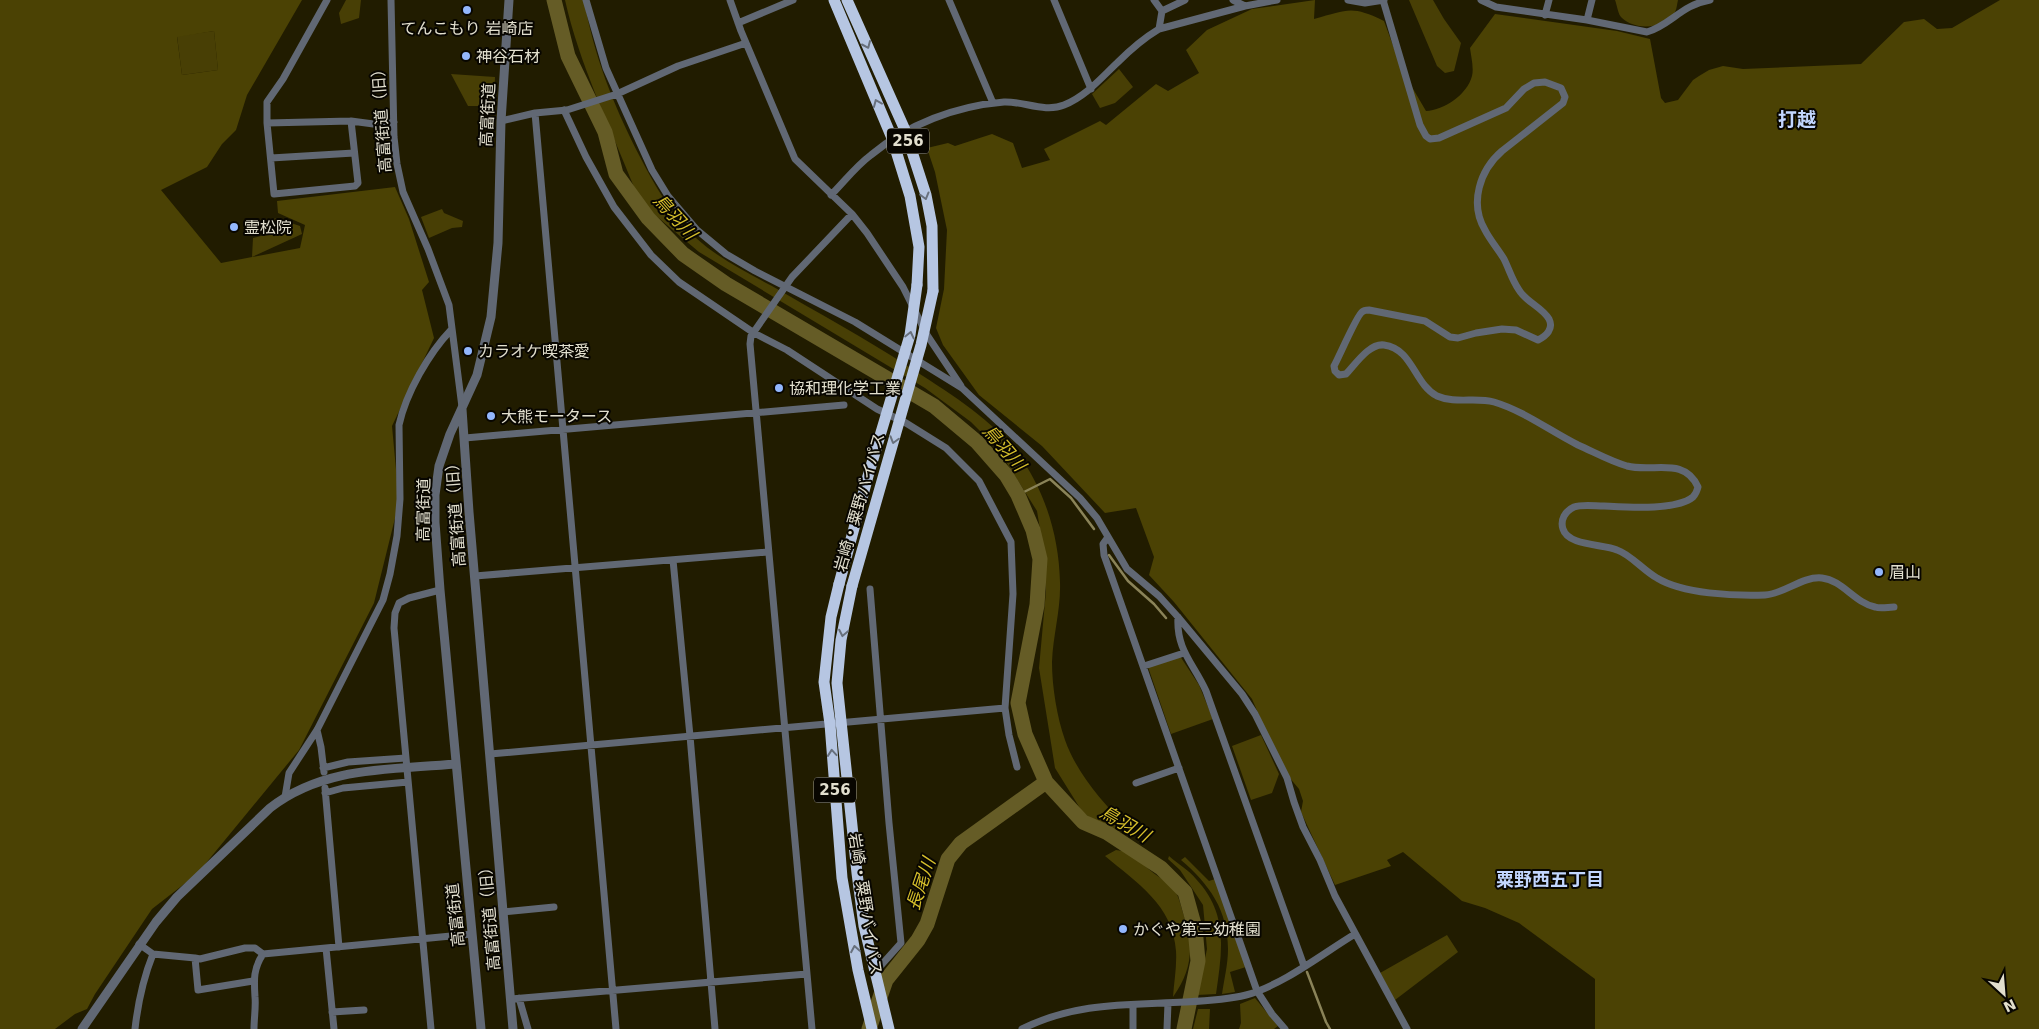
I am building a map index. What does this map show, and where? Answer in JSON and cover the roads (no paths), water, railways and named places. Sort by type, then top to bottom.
[{"type":"highway","name":"岩崎・粟野バイパス","points":[[834,0],[892,138],[910,196],[919,248],[917,285],[910,335],[868,476],[831,617],[824,682],[835,723],[864,926],[888,1024]]},
{"type":"highway","name":"岩崎・粟野バイパス","points":[[847,0],[905,130],[926,195],[932,226],[933,291],[921,345],[852,586],[842,640],[837,683],[835,723],[842,878],[872,1029]]},
{"type":"street","points":[[327,0],[283,79],[267,102],[267,123],[274,194],[356,186],[358,183],[351,120]]},
{"type":"street","name":"高富街道（旧）","points":[[391,0],[397,164],[404,192],[449,305],[462,409],[503,912],[515,999],[513,1029]]},
{"type":"street","name":"高富街道","points":[[480,1029],[440,590],[435,495],[439,466],[450,434],[477,375],[491,317],[498,242],[501,121],[509,0]]},
{"type":"street","points":[[586,0],[606,68],[616,94],[656,176],[668,196],[697,230],[726,254],[754,271],[855,322],[962,388],[1080,498],[1097,518],[1127,568],[1159,596],[1242,694],[1267,735],[1288,778],[1303,827],[1320,860],[1335,896],[1407,1029]]},
{"type":"street","points":[[730,0],[795,159],[831,196],[852,214],[867,233],[902,287],[927,335],[962,388]]},
{"type":"street","points":[[738,23],[793,0]]},
{"type":"street","points":[[949,0],[993,103]]},
{"type":"street","points":[[1054,0],[1091,89]]},
{"type":"street","points":[[1154,0],[1162,11],[1159,29]]},
{"type":"street","points":[[1162,11],[1185,0]]},
{"type":"street","points":[[1233,0],[1244,6]]},
{"type":"street","points":[[831,196],[869,156],[905,130],[960,110],[993,103],[1012,102],[1050,108],[1072,102],[1091,89],[1124,57],[1159,29],[1244,6],[1276,0]]},
{"type":"street","points":[[1348,0],[1365,4],[1384,0],[1420,124],[1426,136],[1430,139],[1439,138],[1506,108],[1524,89],[1534,83],[1546,82],[1561,88],[1565,97],[1563,103],[1493,158],[1484,172],[1478,191],[1477,212],[1484,229],[1504,258],[1518,290],[1550,321],[1550,330],[1545,337],[1538,340],[1516,330],[1502,329],[1450,338],[1425,321],[1369,310],[1363,311],[1358,316],[1334,366],[1335,371],[1339,375],[1346,374],[1370,349],[1382,345],[1396,349],[1408,358],[1428,389],[1438,396],[1450,399],[1490,401],[1505,406],[1556,434],[1628,466],[1684,470],[1694,478],[1698,487],[1695,496],[1686,501],[1674,504],[1631,507],[1575,507],[1566,512],[1562,520],[1562,528],[1566,535],[1573,540],[1619,550],[1663,582],[1688,590],[1768,595],[1805,581],[1822,578],[1832,581],[1864,603],[1876,608],[1894,607]]},
{"type":"street","points":[[1481,0],[1496,8],[1587,20],[1647,32],[1656,29],[1689,6],[1710,0]]},
{"type":"street","points":[[1508,10],[1510,0]]},
{"type":"street","points":[[1545,15],[1549,0]]},
{"type":"street","points":[[1587,20],[1592,0]]},
{"type":"street","points":[[501,121],[535,113],[566,110],[616,94],[678,66],[746,43]]},
{"type":"street","points":[[566,110],[586,157],[614,207],[651,255],[679,282],[845,386],[877,409],[906,423],[940,444],[979,481],[1011,542],[1013,594],[1005,708],[1017,768]]},
{"type":"street","points":[[535,113],[616,1029]]},
{"type":"street","points":[[267,123],[351,120],[381,124],[394,122]]},
{"type":"street","points":[[271,158],[354,153]]},
{"type":"street","points":[[812,1029],[786,728],[768,552],[758,435],[758,412],[750,344],[751,336],[784,287],[852,214]]},
{"type":"street","points":[[285,797],[289,773],[317,730],[383,600],[397,536],[400,499],[398,425],[401,414],[424,367],[442,339],[451,330]]},
{"type":"street","points":[[465,438],[844,405]]},
{"type":"street","points":[[1108,537],[1103,544],[1104,555],[1257,991],[1272,1014],[1285,1029]]},
{"type":"street","points":[[475,576],[768,552]]},
{"type":"street","points":[[673,560],[715,1029]]},
{"type":"street","points":[[870,589],[901,944],[876,971]]},
{"type":"street","points":[[431,1029],[394,628],[395,614],[399,603],[409,598],[440,590]]},
{"type":"street","points":[[1178,618],[1178,632],[1184,653],[1206,692],[1304,966]]},
{"type":"street","points":[[1144,666],[1184,653]]},
{"type":"street","points":[[490,754],[1005,708]]},
{"type":"street","points":[[317,730],[323,770],[348,762],[406,758]]},
{"type":"street","points":[[82,1029],[139,944],[177,897],[253,824],[285,797],[308,784],[326,778],[348,774],[455,764]]},
{"type":"street","points":[[1136,783],[1179,768]]},
{"type":"street","points":[[338,947],[325,790],[408,782]]},
{"type":"street","points":[[503,912],[554,907]]},
{"type":"street","points":[[139,944],[153,954],[200,959],[244,948],[255,948],[262,954],[472,934]]},
{"type":"street","points":[[1022,1029],[1063,1012],[1100,1006],[1235,998],[1257,991],[1304,966],[1355,934]]},
{"type":"street","points":[[326,948],[334,1029]]},
{"type":"street","points":[[135,1029],[138,999],[143,979],[153,954]]},
{"type":"street","points":[[254,1029],[255,998],[253,981],[256,964],[262,954]]},
{"type":"street","points":[[194,958],[198,990],[253,981]]},
{"type":"street","points":[[528,1029],[515,999],[807,974]]},
{"type":"street","points":[[1167,1029],[1170,1003]]},
{"type":"street","points":[[1133,1005],[1134,1029]]},
{"type":"street","points":[[332,1012],[364,1010]]},
{"type":"waterway","name":"鳥羽川","points":[[554,0],[568,56],[605,132],[616,174],[648,218],[683,254],[726,284],[934,406],[977,442],[1006,475],[1018,495],[1033,530],[1040,559],[1037,605],[1018,703],[1025,734],[1046,782],[1083,822],[1106,832],[1161,868],[1185,892],[1195,928],[1198,961],[1184,1029]]},
{"type":"waterway","points":[[1018,495],[1050,479],[1071,498],[1094,529]]},
{"type":"waterway","points":[[1109,555],[1128,581],[1154,604],[1166,618]]},
{"type":"waterway","name":"長尾川","points":[[869,1029],[886,980],[918,940],[927,924],[948,859],[961,843],[1046,782]]},
{"type":"waterway","points":[[1307,972],[1330,1029]]},
{"type":"place","name":"てんこもり 岩崎店","points":[[467,10]]},
{"type":"place","name":"神谷石材","points":[[466,56]]},
{"type":"place","name":"霊松院","points":[[234,227]]},
{"type":"place","name":"カラオケ喫茶愛","points":[[468,351]]},
{"type":"place","name":"協和理化学工業","points":[[779,388]]},
{"type":"place","name":"大熊モータース","points":[[491,416]]},
{"type":"place","name":"眉山","points":[[1879,572]]},
{"type":"place","name":"かぐや第三幼稚園","points":[[1123,929]]},
{"type":"district","name":"打越","points":[[1797,119]]},
{"type":"district","name":"粟野西五丁目","points":[[1550,880]]}]
